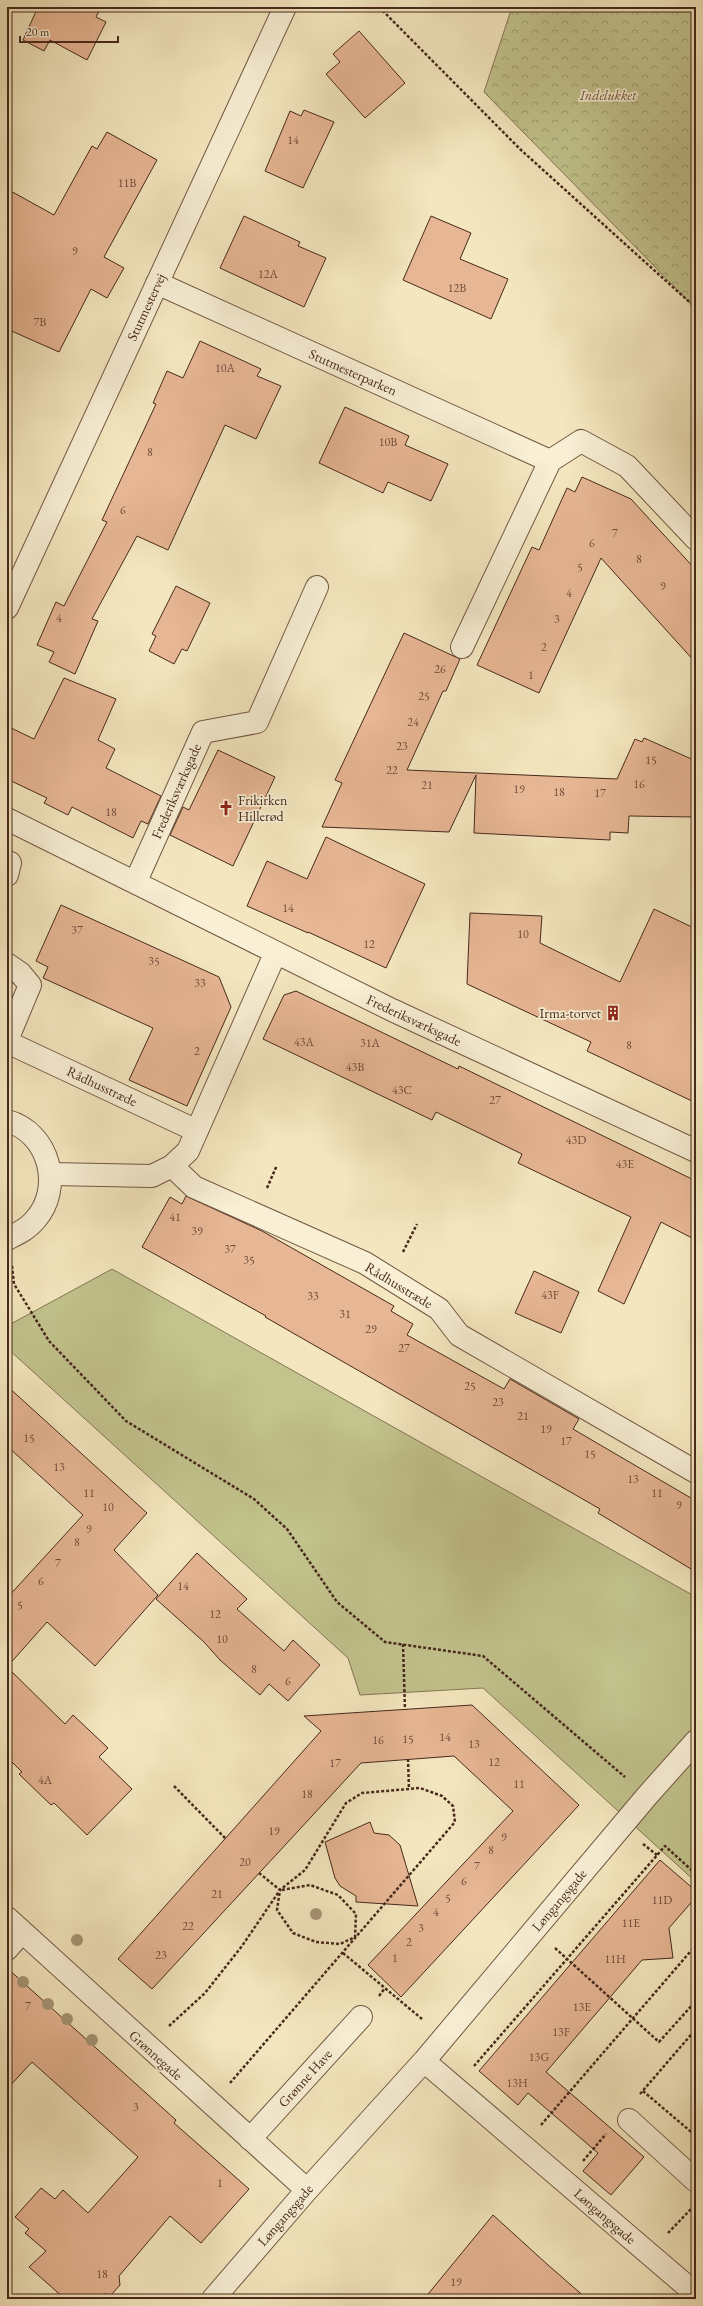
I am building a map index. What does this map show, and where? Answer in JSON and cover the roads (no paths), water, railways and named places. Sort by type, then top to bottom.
[{"type":"street","name":"Stutmestervej","points":[[7,608],[285,7]]},
{"type":"street","name":"Stutmesterparken","points":[[157,283],[550,461]]},
{"type":"street","points":[[462,647],[550,461],[581,442],[627,466],[696,540]]},
{"type":"street","name":"Frederiksværksgade","points":[[136,881],[203,732],[257,722],[316,587]]},
{"type":"street","name":"Frederiksværksgade","points":[[7,819],[136,881],[275,954],[696,1151]]},
{"type":"street","points":[[50,1174],[152,1176],[172,1166],[188,1151],[275,954]]},
{"type":"street","name":"Rådhusstræde","points":[[7,964],[20,973],[30,985],[7,1041],[197,1131]]},
{"type":"street","points":[[7,1120],[27,1130],[39,1142],[47,1157],[50,1174],[50,1191],[44,1207],[31,1224],[22,1231],[7,1238]]},
{"type":"street","name":"Rådhusstræde","points":[[172,1166],[194,1187],[365,1263],[439,1309],[459,1336],[696,1472]]},
{"type":"street","name":"Løngangsgade","points":[[212,2299],[307,2190],[424,2061],[647,1796],[696,1741]]},
{"type":"street","points":[[7,1949],[15,1925]]},
{"type":"street","name":"Grønnegade","points":[[15,1925],[211,2105],[307,2190]]},
{"type":"street","name":"Grønne Have","points":[[250,2139],[361,2017]]},
{"type":"street","name":"Løngangsgade","points":[[424,2061],[696,2294]]},
{"type":"street","points":[[629,2120],[696,2181]]},
{"type":"place","name":"Frikirken Hillerød","points":[[226,808]]},
{"type":"place","name":"Irma-torvet","points":[[613,1013]]},
{"type":"park label","name":"Indelukket","points":[[608,95]]}]
